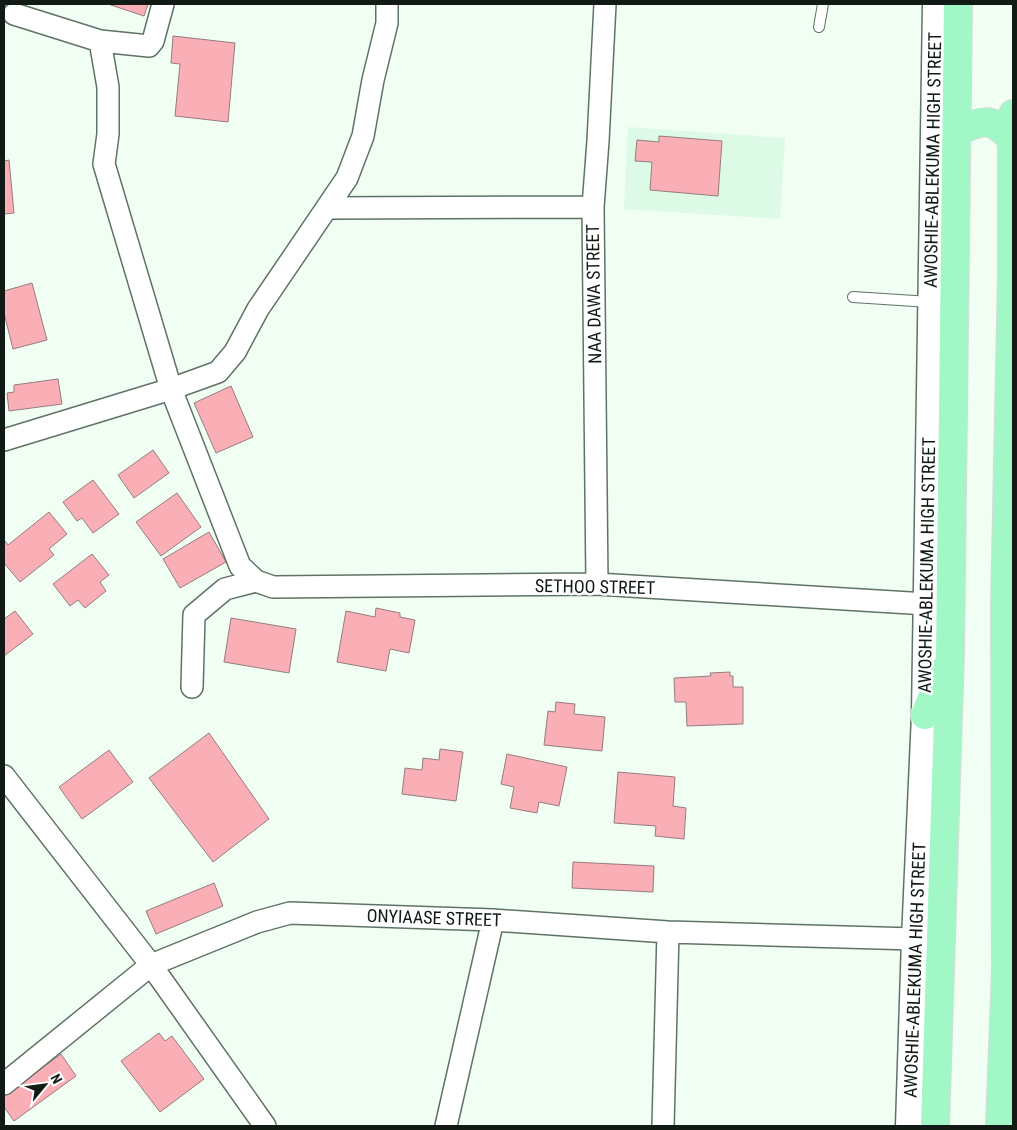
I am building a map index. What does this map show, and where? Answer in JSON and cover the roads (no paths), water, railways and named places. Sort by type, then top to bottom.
[{"type":"main road","name":"AWOSHIE-ABLEKUMA HIGH STREET","points":[[935,1126],[950,653],[958,131],[958,4]]},
{"type":"main road","points":[[958,131],[986,121],[999,126],[1012,126],[1013,275],[1006,606],[1006,969],[1008,1050],[1000,1126]]},
{"type":"main road","points":[[925,716],[950,653]]},
{"type":"street","points":[[11,13],[100,41],[149,46],[153,41],[163,4]]},
{"type":"street","points":[[4,440],[171,389],[218,372],[235,352],[258,310],[347,178],[363,136],[373,80],[387,23],[387,4]]},
{"type":"street","name":"NAA DAWA STREET","points":[[597,584],[592,207],[598,141],[605,4]]},
{"type":"street","name":"AWOSHIE-ABLEKUMA HIGH STREET","points":[[909,1126],[925,716],[936,4]]},
{"type":"street","points":[[100,41],[108,88],[108,134],[104,164],[171,389],[240,566],[259,582]]},
{"type":"street","points":[[327,208],[592,207]]},
{"type":"street","points":[[192,687],[194,615],[225,589],[259,582]]},
{"type":"street","name":"SETHOO STREET","points":[[259,582],[273,587],[597,584],[927,604]]},
{"type":"street","points":[[4,776],[151,965],[265,1126]]},
{"type":"street","name":"ONYIAASE STREET","points":[[4,1084],[151,965],[257,922],[290,914],[493,920],[668,932],[915,939]]},
{"type":"street","points":[[446,1126],[493,920]]},
{"type":"street","points":[[663,1126],[668,932]]},
{"type":"lane","points":[[819,27],[823,4]]},
{"type":"lane","points":[[853,297],[931,303]]}]
